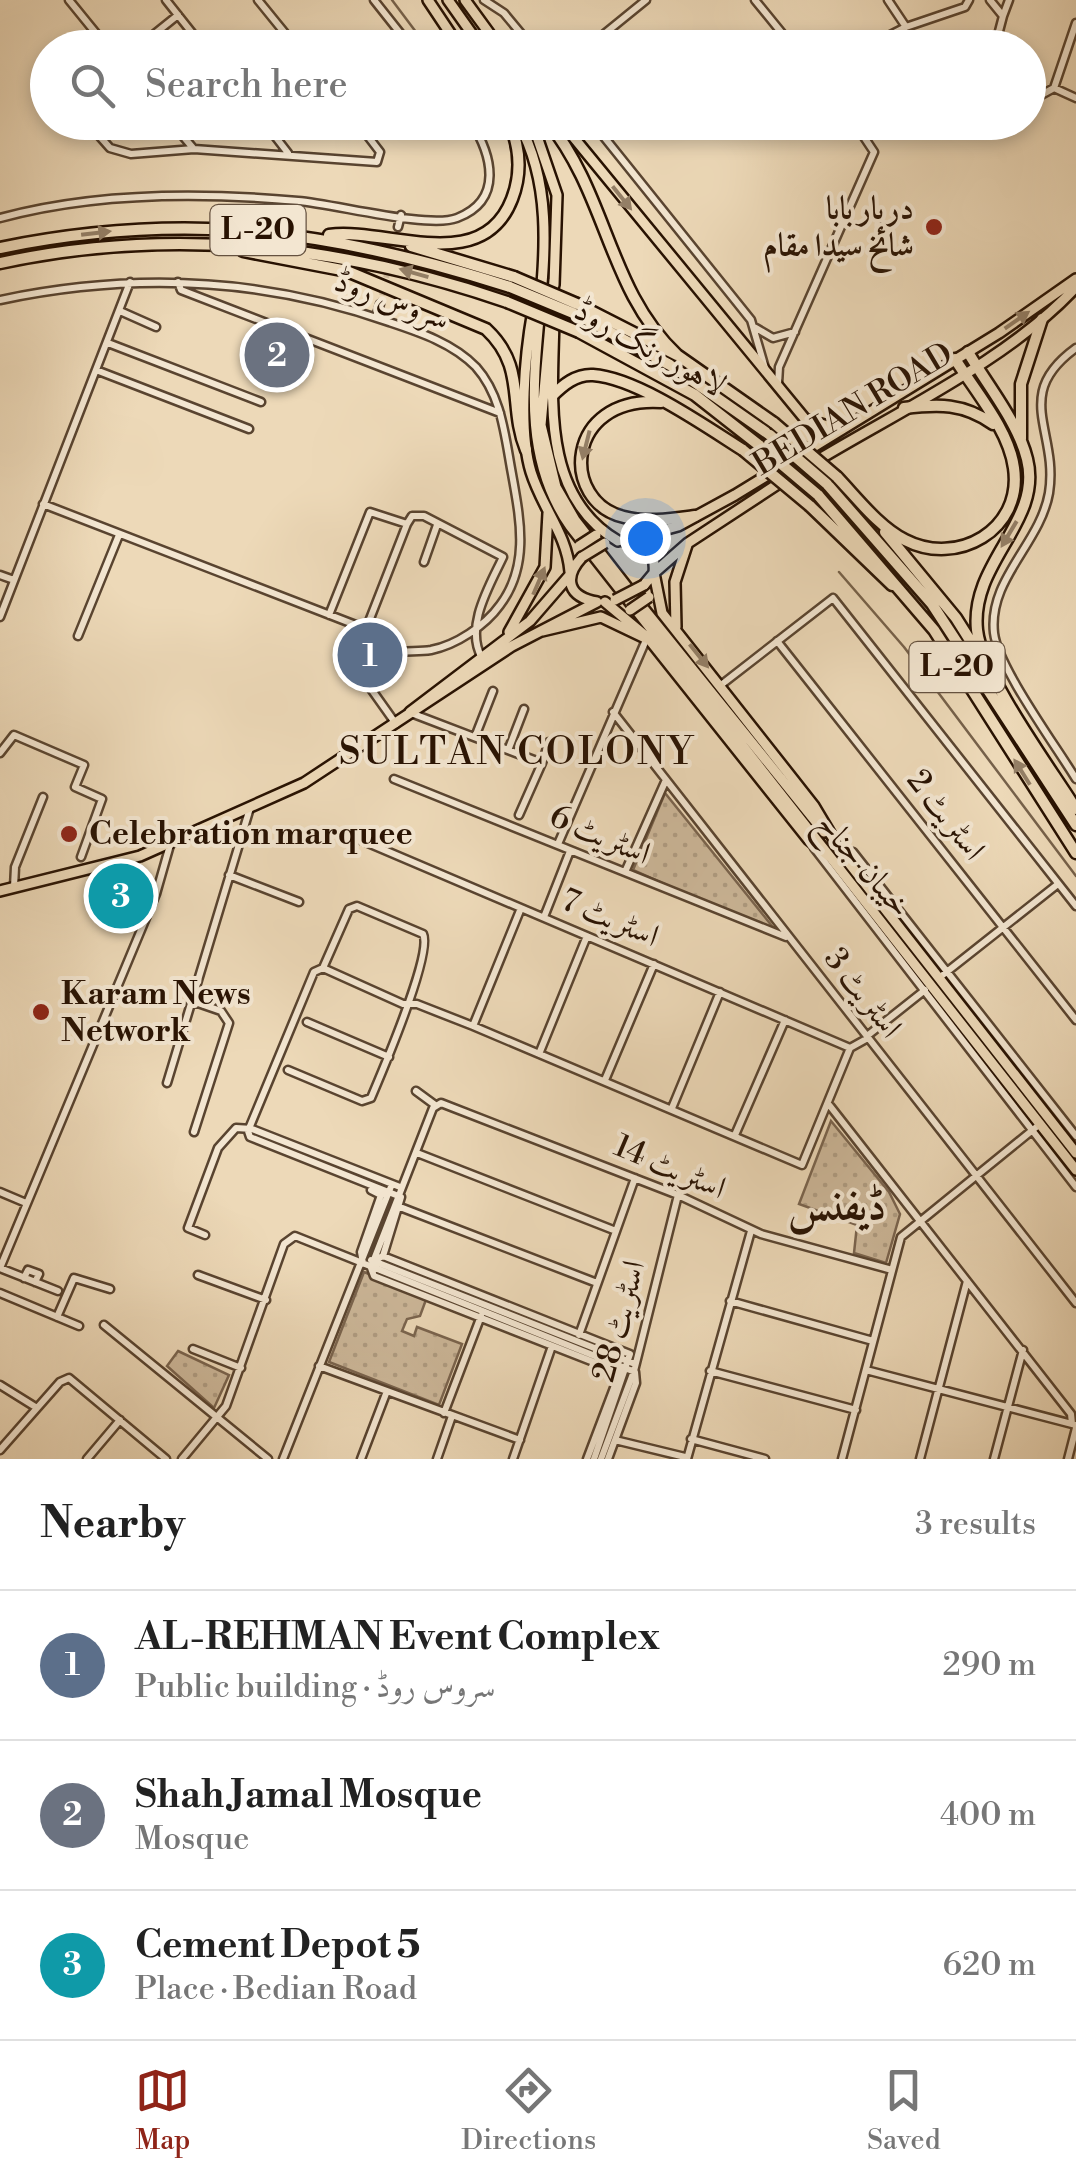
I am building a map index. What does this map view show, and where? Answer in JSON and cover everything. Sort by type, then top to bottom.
[{"type":"highway","points":[[318,236],[342,233],[454,244],[480,236],[509,208],[518,173],[512,140]]},
{"type":"highway","points":[[559,140],[575,160],[592,196],[629,296],[646,324],[677,355],[772,429]]},
{"type":"highway","name":"لاہور رنگ روڈ","points":[[0,248],[152,228],[318,236],[512,282],[579,310],[772,429],[832,481],[940,616],[1076,826]]},
{"type":"highway","points":[[396,240],[512,282]]},
{"type":"highway","points":[[214,244],[308,260],[364,277],[478,324],[506,354],[517,383],[520,434],[526,450]]},
{"type":"highway","name":"لاہور رنگ روڈ","points":[[0,263],[110,246],[214,244],[373,262],[507,302],[579,332],[695,396],[818,496],[912,602],[1076,853]]},
{"type":"highway","points":[[579,310],[677,355]]},
{"type":"highway","points":[[990,668],[978,634],[979,590],[1024,506],[1029,470],[1021,441],[1020,384],[1042,319]]},
{"type":"highway","points":[[968,352],[1021,441]]},
{"type":"highway","points":[[832,481],[897,536],[919,546],[950,550],[982,538],[1008,510],[1015,484],[1013,462],[998,428],[955,359]]},
{"type":"highway","points":[[552,396],[567,383],[592,375],[661,402],[743,450],[810,506],[912,602]]},
{"type":"highway","points":[[661,402],[622,404],[596,420],[582,455],[586,482],[604,507],[625,518],[695,516]]},
{"type":"highway","points":[[904,408],[950,404],[970,410],[998,428]]},
{"type":"highway","points":[[866,507],[956,618],[1076,809]]},
{"type":"main road","points":[[428,0],[448,30]]},
{"type":"main road","points":[[448,0],[469,30]]},
{"type":"main road","points":[[465,0],[487,30]]},
{"type":"main road","points":[[526,140],[543,196],[533,427],[538,459],[551,495],[570,526],[831,858]]},
{"type":"main road","points":[[483,660],[549,602],[596,534],[576,505],[557,453],[552,396],[556,195],[538,140]]},
{"type":"main road","points":[[576,140],[805,419],[840,430]]},
{"type":"main road","points":[[540,273],[530,329],[526,450],[550,516],[566,546],[576,595],[606,602]]},
{"type":"main road","points":[[554,280],[542,425],[556,487],[644,609],[845,858]]},
{"type":"main road","name":"BEDIAN ROAD","points":[[654,572],[685,546],[1042,319],[1072,291]]},
{"type":"main road","name":"BEDIAN ROAD","points":[[621,541],[666,530],[735,495],[1072,291]]},
{"type":"main road","points":[[574,495],[600,530],[650,550],[658,606]]},
{"type":"main road","points":[[550,516],[580,552]]},
{"type":"main road","points":[[502,642],[530,602],[545,567],[550,516]]},
{"type":"main road","points":[[666,530],[670,544],[685,546],[674,582],[676,627]]},
{"type":"main road","points":[[580,552],[621,541]]},
{"type":"main road","points":[[0,891],[118,864],[304,783],[396,724],[483,660],[558,620],[644,586],[654,572]]},
{"type":"main road","name":"خیبان جناح","points":[[1076,1152],[935,981],[831,858],[808,839],[646,637],[630,610],[648,597],[676,627],[814,806],[845,858],[935,981],[1036,1127],[1076,1170]]},
{"type":"main road","points":[[549,602],[558,606],[558,620]]},
{"type":"main road","name":"خیبان جناح","points":[[606,602],[646,637]]},
{"type":"main road","points":[[540,630],[600,617],[646,637]]},
{"type":"street","points":[[69,0],[93,30]]},
{"type":"street","points":[[166,0],[190,30]]},
{"type":"street","points":[[258,0],[282,30]]},
{"type":"street","points":[[374,0],[398,30]]},
{"type":"street","points":[[484,0],[504,13],[518,30]]},
{"type":"street","points":[[609,30],[646,0]]},
{"type":"street","points":[[755,0],[779,30]]},
{"type":"street","points":[[888,0],[906,27]]},
{"type":"street","points":[[900,30],[965,7],[969,0]]},
{"type":"street","points":[[990,0],[1003,16]]},
{"type":"street","points":[[1000,30],[1009,0]]},
{"type":"street","points":[[159,30],[178,15]]},
{"type":"street","points":[[1046,92],[1054,88],[1076,24]]},
{"type":"street","points":[[1054,88],[1076,98]]},
{"type":"street","points":[[100,140],[118,152],[194,148],[377,162],[380,152],[371,140]]},
{"type":"street","points":[[187,140],[194,148]]},
{"type":"street","points":[[279,140],[289,153]]},
{"type":"street","points":[[0,218],[101,201],[224,196],[446,221],[462,216],[482,199],[492,171],[489,152],[482,140]]},
{"type":"street","points":[[606,140],[755,328],[773,338],[795,332]]},
{"type":"street","points":[[778,386],[779,367],[874,152],[866,140]]},
{"type":"street","points":[[398,227],[401,215]]},
{"type":"street","points":[[0,616],[130,282]]},
{"type":"street","name":"سروس روڈ","points":[[0,300],[130,282],[271,288],[376,317],[463,355],[489,385],[500,413],[520,516],[520,552],[508,594],[477,628],[442,647],[400,652]]},
{"type":"street","points":[[178,282],[180,290],[500,413]]},
{"type":"street","points":[[376,317],[380,304]]},
{"type":"street","points":[[120,311],[156,328]]},
{"type":"street","points":[[755,328],[766,372]]},
{"type":"street","points":[[108,342],[260,402]]},
{"type":"street","points":[[1076,348],[1059,360],[1043,382],[1040,410],[1050,490],[1042,520],[1001,589],[994,618],[1000,654],[1076,779]]},
{"type":"street","points":[[96,370],[250,429]]},
{"type":"street","points":[[43,504],[398,643],[400,652],[378,658],[368,680],[396,724]]},
{"type":"street","points":[[330,615],[370,512],[407,524]]},
{"type":"street","points":[[366,630],[407,524],[417,514],[503,557],[477,628],[476,648],[483,660]]},
{"type":"street","points":[[424,562],[437,525]]},
{"type":"street","points":[[78,636],[118,534]]},
{"type":"street","points":[[0,575],[14,580]]},
{"type":"street","points":[[721,685],[833,598],[1076,906]]},
{"type":"street","points":[[558,844],[646,637]]},
{"type":"street","name":"اسٹریٹ 2","points":[[777,641],[1076,1020]]},
{"type":"street","points":[[475,738],[493,692]]},
{"type":"street","points":[[509,748],[524,708]]},
{"type":"street","points":[[410,712],[542,762]]},
{"type":"street","name":"اسٹریٹ 3","points":[[614,712],[786,937],[1076,1303]]},
{"type":"street","points":[[0,753],[14,735],[84,765],[75,787],[102,799],[81,857]]},
{"type":"street","points":[[520,816],[549,742]]},
{"type":"street","name":"اسٹریٹ 6","points":[[394,779],[786,937]]},
{"type":"street","points":[[625,872],[665,782]]},
{"type":"street","points":[[14,887],[15,867],[43,797]]},
{"type":"street","points":[[167,1083],[250,807]]},
{"type":"street","name":"اسٹریٹ 7","points":[[349,835],[850,1048]]},
{"type":"street","points":[[808,839],[1076,1136]]},
{"type":"street","points":[[58,1291],[35,1282],[38,1274],[28,1270],[24,1278],[0,1268],[156,894],[170,844]]},
{"type":"street","points":[[544,916],[570,851]]},
{"type":"street","points":[[229,875],[299,902]]},
{"type":"street","points":[[323,968],[605,1080],[802,1165],[830,1106],[850,1048],[1058,884]]},
{"type":"street","points":[[248,1131],[314,972],[323,968],[348,909],[357,906],[426,937],[409,1003],[367,1102],[288,1070]]},
{"type":"street","points":[[473,1026],[521,908]]},
{"type":"street","points":[[539,1054],[587,936]]},
{"type":"street","points":[[605,1080],[654,964]]},
{"type":"street","points":[[672,1108],[720,992]]},
{"type":"street","points":[[192,1001],[221,1011],[230,1024],[194,1132]]},
{"type":"street","points":[[735,1135],[785,1020]]},
{"type":"street","points":[[307,1022],[389,1057]]},
{"type":"street","name":"اسٹریٹ 14","points":[[416,1091],[434,1106],[444,1104],[635,1178],[751,1231],[892,1270]]},
{"type":"street","points":[[434,1106],[417,1153],[392,1191],[362,1252],[368,1262],[553,1344],[630,1364]]},
{"type":"street","points":[[830,1106],[1071,1414],[1075,1425],[1068,1459]]},
{"type":"street","points":[[842,1459],[900,1236],[1036,1127],[1076,1187]]},
{"type":"street","points":[[205,1235],[188,1228],[218,1148],[231,1130],[248,1131],[392,1191],[400,1207],[597,1283]]},
{"type":"street","points":[[417,1153],[616,1231]]},
{"type":"street","points":[[578,1335],[635,1178]]},
{"type":"street","points":[[371,1190],[392,1191]]},
{"type":"street","points":[[368,1262],[392,1191]]},
{"type":"street","points":[[0,1192],[26,1203]]},
{"type":"street","name":"اسٹریٹ 28","points":[[605,1459],[678,1195]]},
{"type":"street","points":[[382,1256],[400,1207]]},
{"type":"street","points":[[612,1439],[686,1458],[751,1231]]},
{"type":"street","points":[[182,1459],[217,1418],[242,1368],[290,1236],[368,1262],[630,1364]]},
{"type":"street","points":[[284,1459],[354,1270],[382,1256],[578,1335],[630,1364]]},
{"type":"street","points":[[198,1276],[266,1300]]},
{"type":"street","points":[[57,1317],[76,1277],[110,1290]]},
{"type":"street","points":[[920,1459],[967,1282]]},
{"type":"street","points":[[0,1293],[80,1326]]},
{"type":"street","points":[[730,1301],[873,1342]]},
{"type":"street","points":[[436,1459],[481,1315]]},
{"type":"street","points":[[104,1324],[268,1459]]},
{"type":"street","points":[[512,1459],[553,1344]]},
{"type":"street","points":[[194,1349],[242,1368]]},
{"type":"street","points":[[994,1459],[1023,1350]]},
{"type":"street","name":"اسٹریٹ 28","points":[[590,1459],[630,1364]]},
{"type":"street","points":[[319,1366],[520,1440]]},
{"type":"street","points":[[866,1370],[1075,1425]]},
{"type":"street","points":[[710,1371],[856,1410]]},
{"type":"street","points":[[0,1450],[69,1378],[166,1459]]},
{"type":"street","points":[[0,1385],[38,1408]]},
{"type":"street","points":[[362,1459],[387,1391]]},
{"type":"street","points":[[87,1459],[120,1420]]},
{"type":"street","points":[[691,1439],[765,1459]]},
{"type":"shaded area","points":[[665,793],[780,936],[633,870]]},
{"type":"shaded area","points":[[831,1121],[889,1192],[900,1214],[886,1263],[854,1253],[857,1225],[799,1204]]},
{"type":"shaded area","points":[[364,1272],[427,1297],[420,1316],[407,1319],[402,1331],[414,1336],[417,1327],[462,1344],[439,1405],[329,1362]]},
{"type":"shaded area","points":[[178,1351],[229,1375],[214,1408],[167,1366]]},
{"type":"waterway","points":[[392,0],[414,30]]},
{"type":"waterway","points":[[839,572],[904,647],[1076,876]]},
{"type":"tunnel","points":[[380,304],[398,227]]},
{"type":"place","name":"دربار بابا شائخ سیدا مقام","points":[[934,227]]},
{"type":"place","name":"Shah Jamal Mosque","points":[[277,355]]},
{"type":"place","name":"AL-REHMAN Event Complex","points":[[370,655]]},
{"type":"place","name":"Celebration marquee","points":[[69,834]]},
{"type":"place","name":"Cement Depot 5","points":[[121,896]]},
{"type":"place","name":"Karam News Network","points":[[41,1012]]},
{"type":"district","name":"SULTAN COLONY","points":[[517,752]]},
{"type":"district","name":"ڈیفنس","points":[[837,1206]]}]
